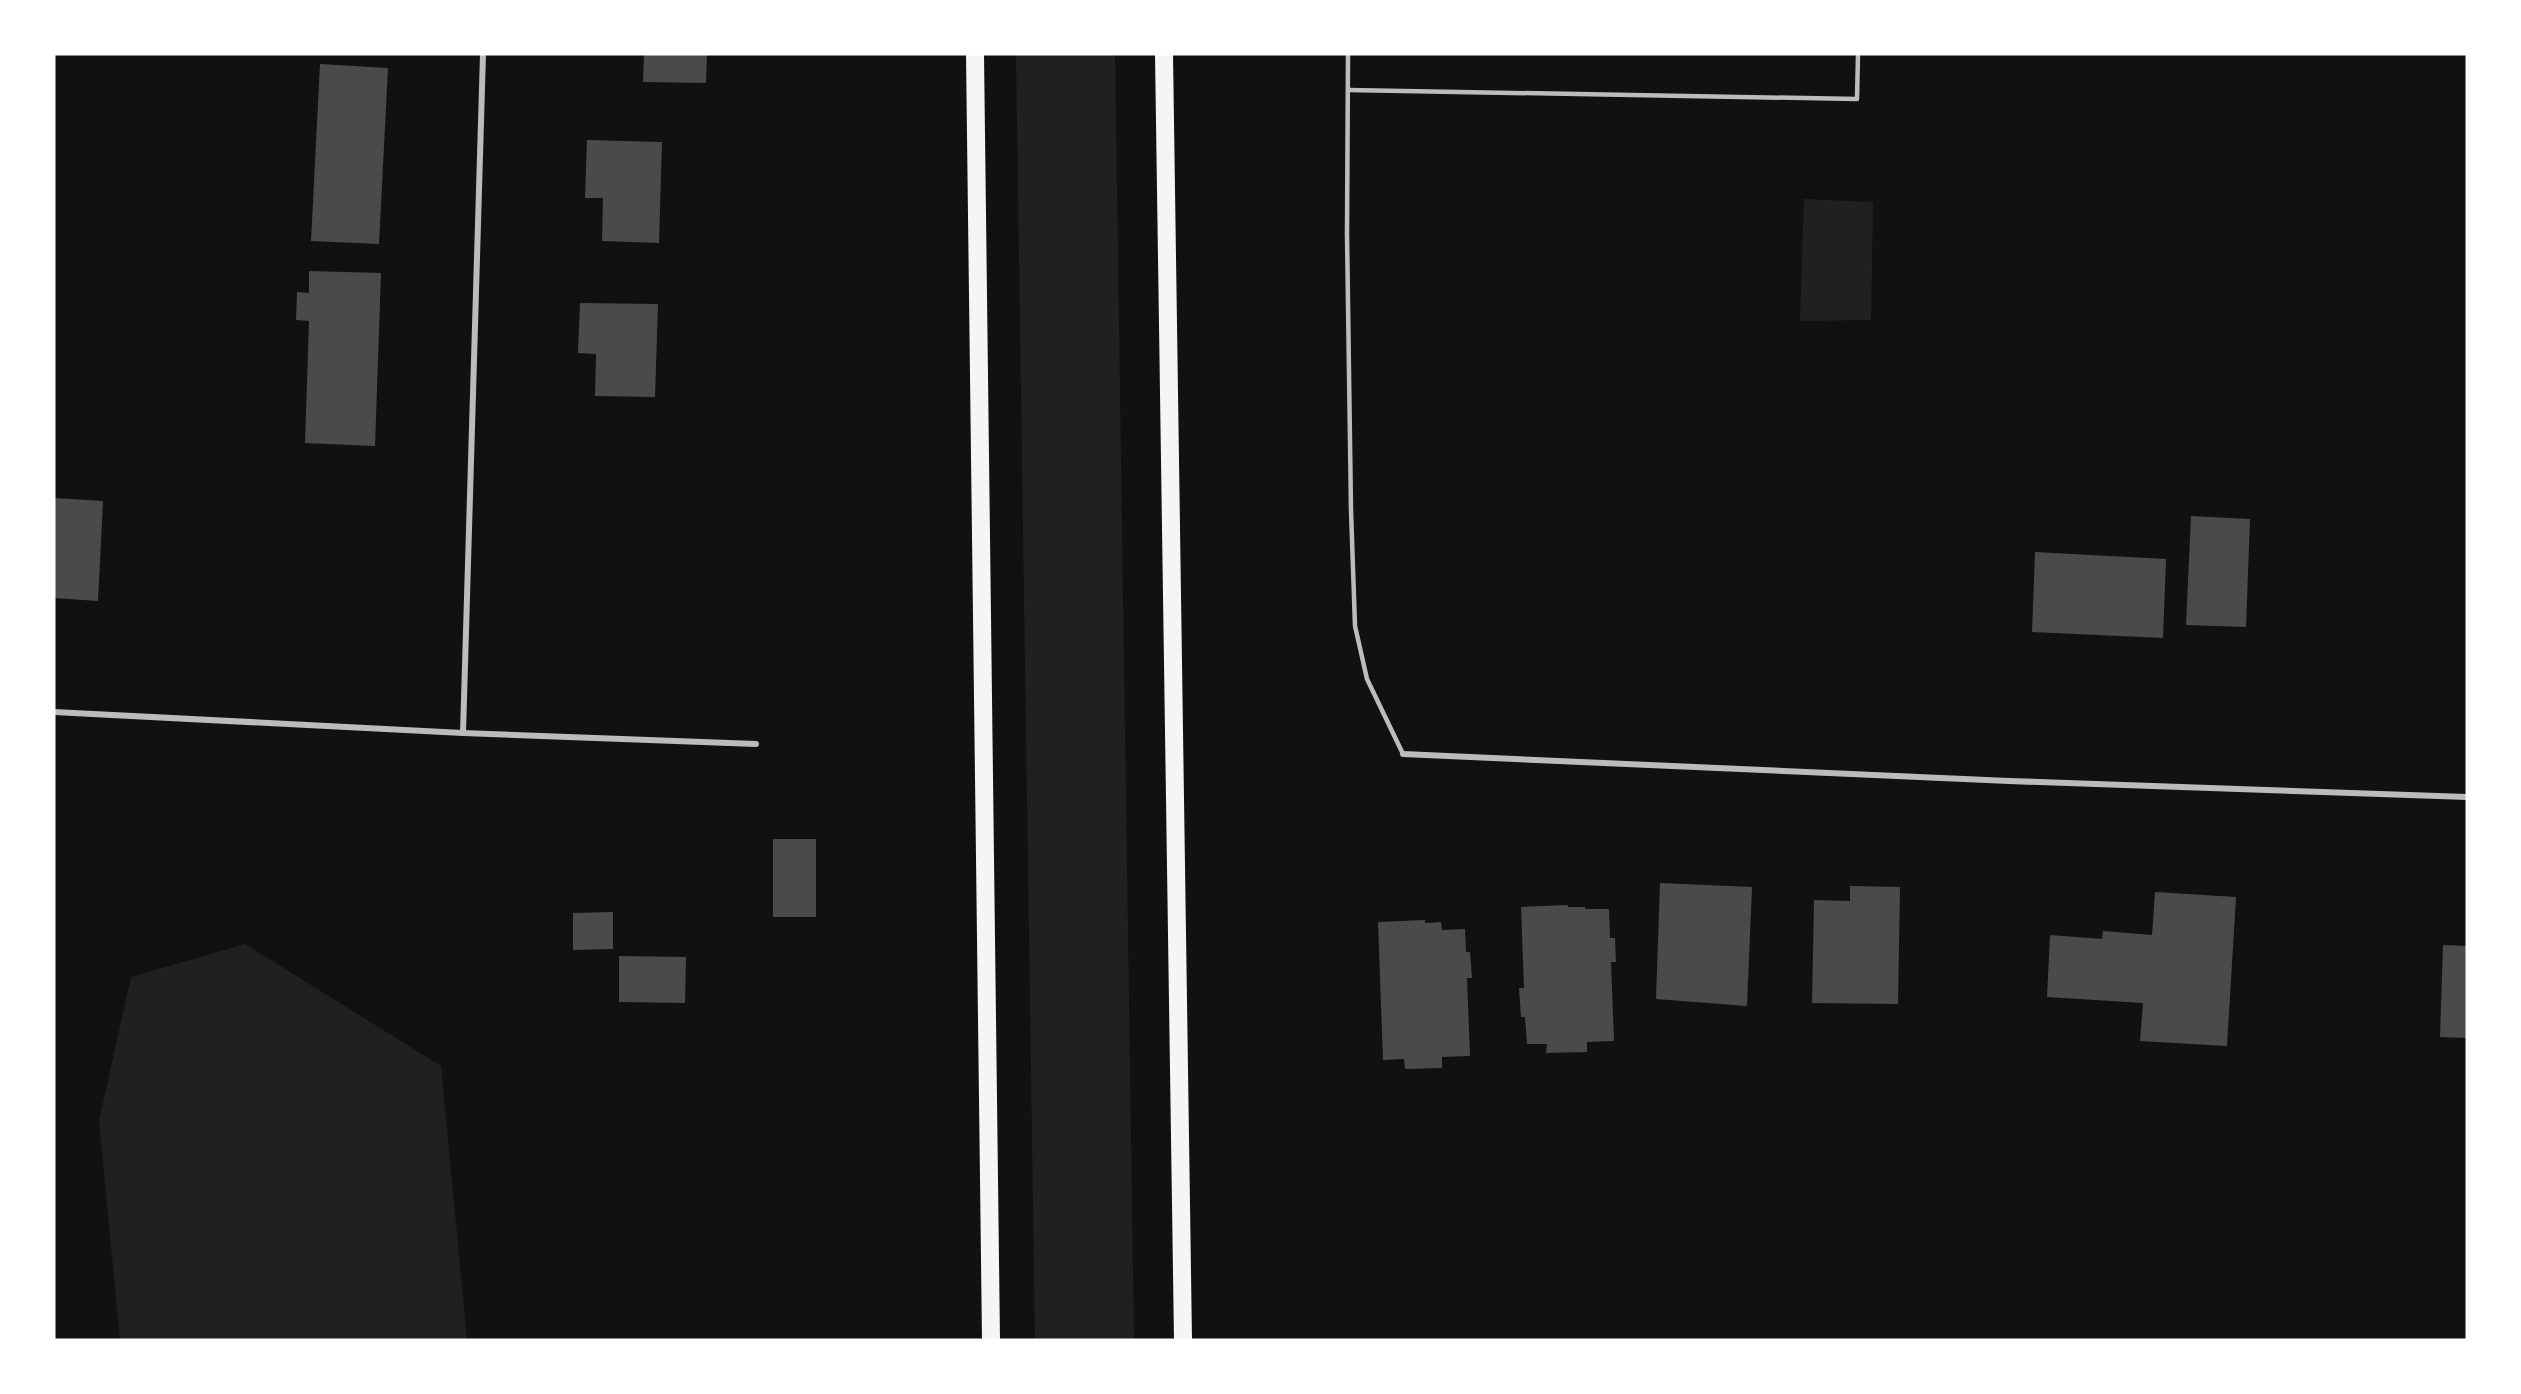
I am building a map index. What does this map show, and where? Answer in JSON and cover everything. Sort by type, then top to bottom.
[{"type":"highway","points":[[975,54],[991,1340]]},
{"type":"highway","points":[[1164,54],[1183,1340]]},
{"type":"street","points":[[463,733],[483,54]]},
{"type":"street","points":[[54,712],[463,733],[756,744]]},
{"type":"street","points":[[1403,753],[2009,781],[2467,797]]},
{"type":"lane","points":[[1348,54],[1349,409],[1355,626],[1367,679],[1403,753]]},
{"type":"lane","points":[[1347,90],[1857,99],[1858,54]]},
{"type":"shaded area","points":[[1016,54],[1115,54],[1134,1340],[1035,1340]]},
{"type":"shaded area","points":[[1804,199],[1873,202],[1871,320],[1800,321]]},
{"type":"shaded area","points":[[245,944],[441,1066],[467,1340],[120,1340],[99,1121],[131,977]]},
{"type":"building","points":[[644,54],[707,54],[706,83],[643,82]]},
{"type":"building","points":[[320,64],[388,68],[379,244],[311,241]]},
{"type":"building","points":[[587,140],[662,142],[659,243],[602,241],[603,198],[585,198]]},
{"type":"building","points":[[309,271],[381,273],[375,446],[305,443],[309,321],[296,320],[297,292],[309,293]]},
{"type":"building","points":[[580,303],[658,304],[655,397],[595,396],[596,354],[578,353]]},
{"type":"building","points":[[54,498],[103,501],[98,601],[54,598]]},
{"type":"building","points":[[2191,516],[2250,519],[2246,627],[2186,625]]},
{"type":"building","points":[[2035,552],[2166,559],[2163,638],[2032,632]]},
{"type":"building","points":[[773,839],[816,839],[816,917],[773,917]]},
{"type":"building","points":[[1660,883],[1752,887],[1747,1006],[1656,999]]},
{"type":"building","points":[[1850,886],[1900,887],[1898,1004],[1812,1003],[1814,900],[1850,901]]},
{"type":"building","points":[[2155,892],[2236,897],[2227,1046],[2140,1041],[2143,1003],[2047,997],[2050,935],[2102,939],[2103,931],[2152,935]]},
{"type":"building","points":[[1568,905],[1568,907],[1585,907],[1585,909],[1609,909],[1610,938],[1615,938],[1616,962],[1611,962],[1614,1041],[1587,1042],[1587,1052],[1546,1053],[1547,1044],[1527,1044],[1525,1017],[1521,1017],[1519,988],[1524,988],[1521,907]]},
{"type":"building","points":[[613,912],[613,949],[573,950],[573,913]]},
{"type":"building","points":[[1425,920],[1425,923],[1441,922],[1442,930],[1465,929],[1466,952],[1470,952],[1472,978],[1467,978],[1470,1056],[1442,1057],[1442,1068],[1405,1069],[1404,1059],[1383,1060],[1378,922]]},
{"type":"building","points":[[2443,945],[2467,946],[2467,1038],[2440,1037]]},
{"type":"building","points":[[619,956],[686,957],[685,1003],[619,1002]]}]
